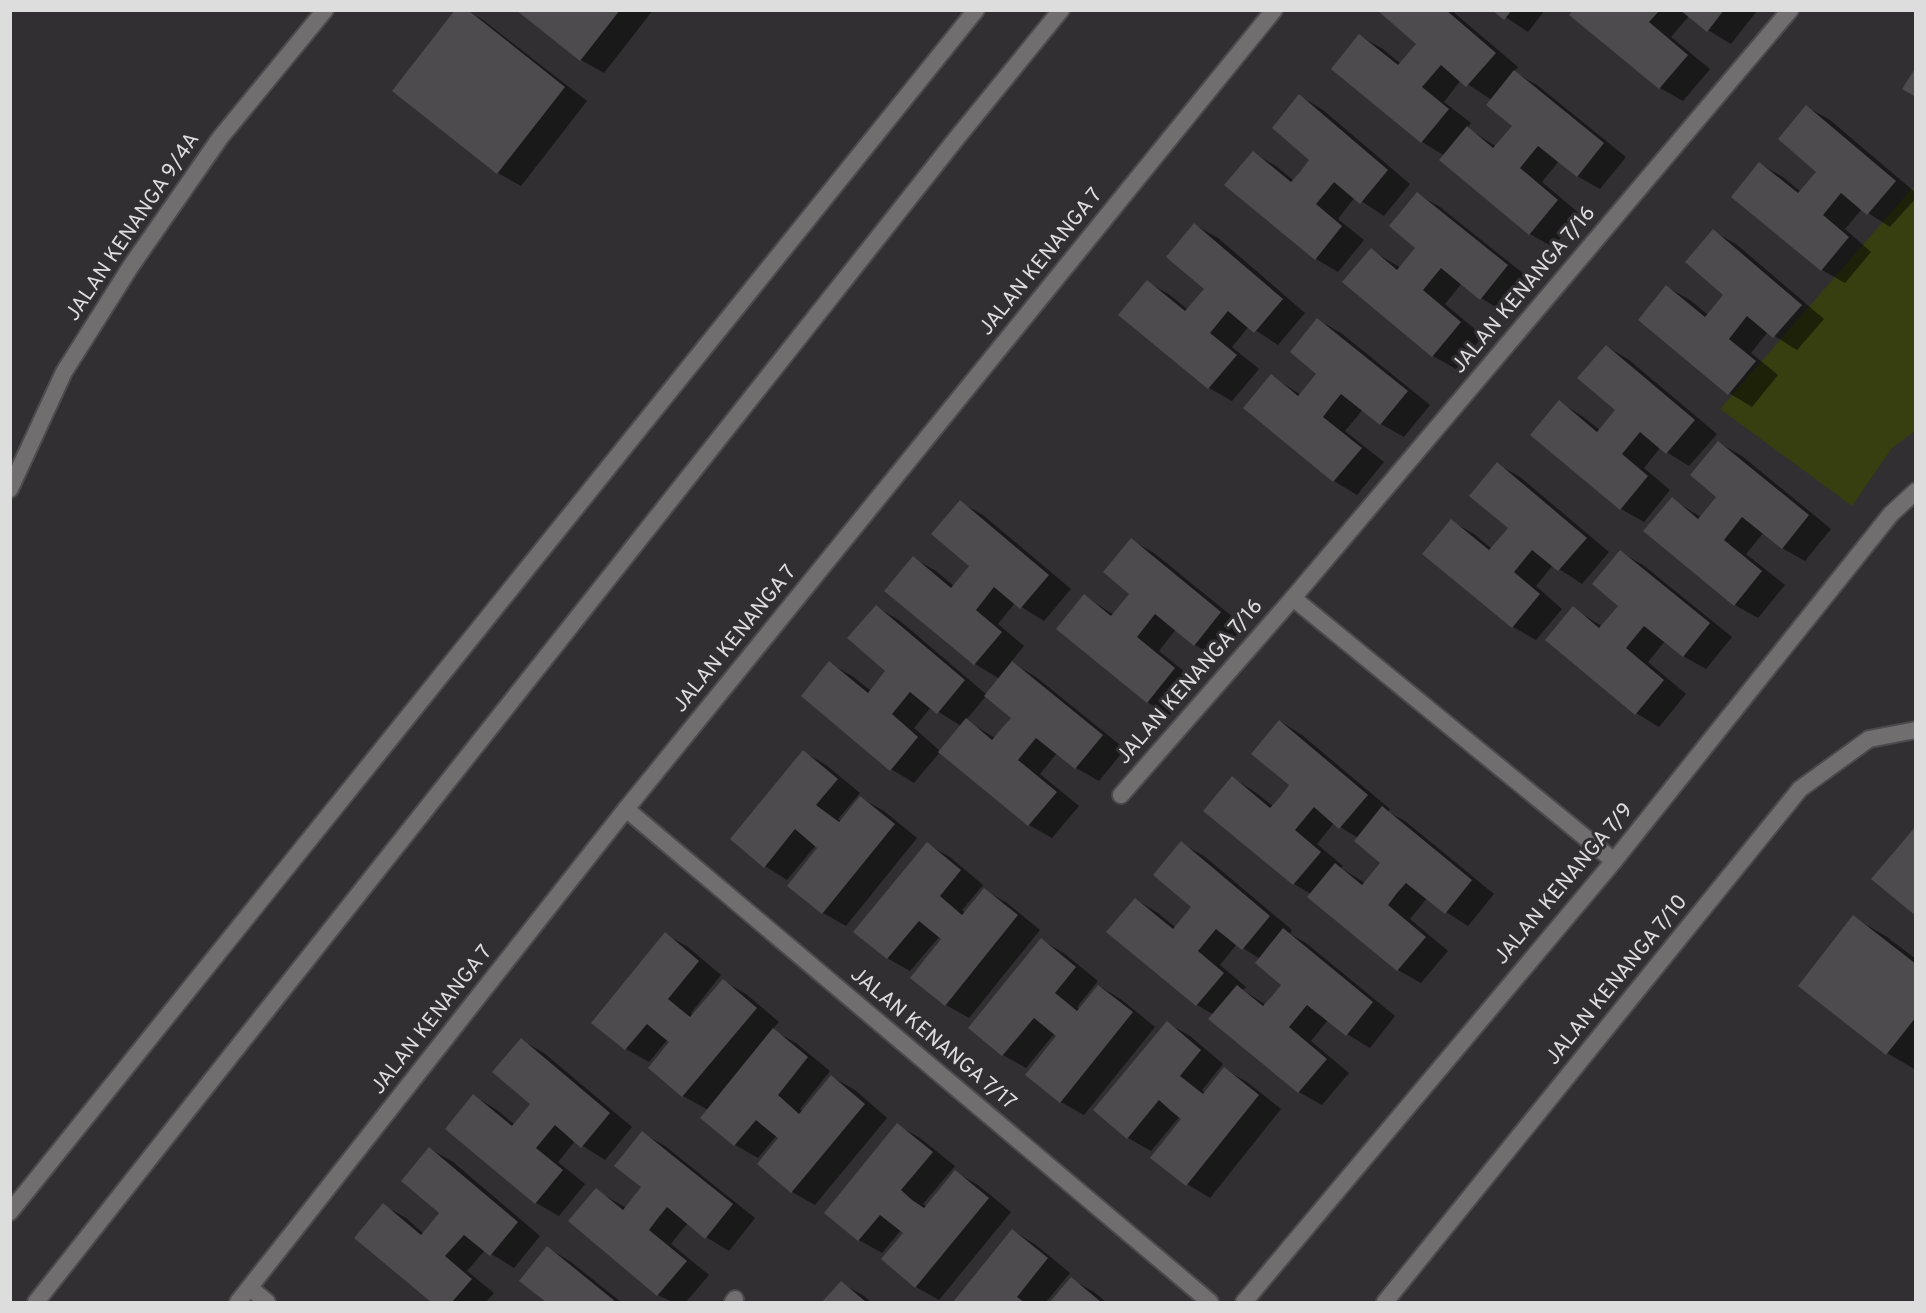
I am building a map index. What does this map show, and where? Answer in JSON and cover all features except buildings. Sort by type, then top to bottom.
[{"type":"street","name":"JALAN KENANGA 9/4A","points":[[10,489],[64,372],[131,266],[220,138],[325,10]]},
{"type":"street","points":[[10,1212],[976,10]]},
{"type":"street","points":[[36,1302],[956,139],[1061,10]]},
{"type":"street","name":"JALAN KENANGA 7","points":[[238,1302],[626,809],[1274,10]]},
{"type":"street","name":"JALAN KENANGA 7/16","points":[[1121,795],[1293,598],[1790,10]]},
{"type":"street","name":"JALAN KENANGA 7/9","points":[[1244,1302],[1614,861],[1891,513],[1916,491]]},
{"type":"street","name":"JALAN KENANGA 7/16","points":[[1293,598],[1614,861]]},
{"type":"street","name":"JALAN KENANGA 7/10","points":[[1385,1302],[1800,789],[1869,739],[1916,730]]},
{"type":"street","name":"JALAN KENANGA 7/17","points":[[626,809],[1210,1302]]},
{"type":"street","points":[[250,1288],[267,1302]]},
{"type":"green space","points":[[1915,185],[1915,431],[1892,448],[1852,506],[1720,409]]}]
